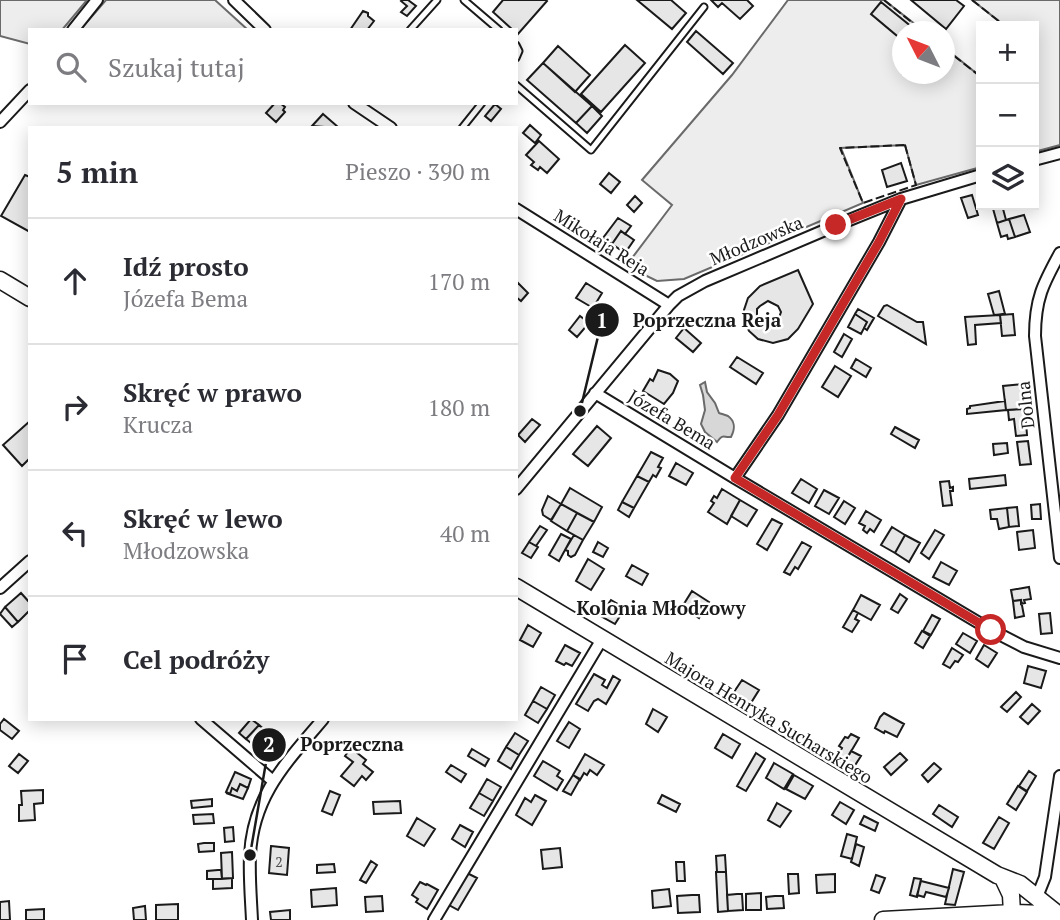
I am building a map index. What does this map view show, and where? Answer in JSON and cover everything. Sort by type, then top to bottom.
[{"type":"street","points":[[75,28],[97,0]]},
{"type":"street","points":[[234,0],[263,28]]},
{"type":"street","points":[[0,122],[28,92]]},
{"type":"street","points":[[357,105],[388,126]]},
{"type":"street","points":[[1039,158],[1060,152]]},
{"type":"street","name":"Młodzowska","points":[[518,487],[678,296],[705,281],[836,225],[901,199],[976,176]]},
{"type":"street","points":[[735,478],[778,415],[879,242],[901,199]]},
{"type":"street","name":"Mikołaja Reja","points":[[518,210],[668,305]]},
{"type":"street","name":"Dolna","points":[[1060,253],[1041,290],[1035,316],[1035,336],[1060,558]]},
{"type":"street","points":[[0,281],[28,297]]},
{"type":"street","name":"Józefa Bema","points":[[595,393],[991,630],[1024,647],[1060,658]]},
{"type":"street","points":[[0,588],[27,568]]},
{"type":"street","name":"Majora Henryka Sucharskiego","points":[[518,588],[1003,878],[1020,884],[1060,916]]},
{"type":"street","points":[[434,920],[601,639]]},
{"type":"street","points":[[203,721],[273,782]]},
{"type":"street","points":[[252,920],[250,856],[253,831],[264,796],[321,721]]},
{"type":"street","points":[[1037,897],[1045,877],[1060,776]]},
{"type":"street","points":[[1003,878],[1010,895],[1012,913]]},
{"type":"street","points":[[883,920],[1012,913],[1060,916]]},
{"type":"lane","points":[[412,28],[437,0]]},
{"type":"lane","points":[[464,0],[497,28]]},
{"type":"lane","points":[[518,87],[591,150],[704,7]]},
{"type":"lane","points":[[464,126],[480,105]]},
{"type":"shaded area","points":[[0,0],[87,0],[64,28],[28,28],[28,43],[0,36]]},
{"type":"shaded area","points":[[106,0],[215,0],[246,28],[82,28]]},
{"type":"shaded area","points":[[788,0],[884,0],[911,21],[892,21],[892,84],[955,84],[955,56],[976,73],[976,168],[916,185],[905,145],[841,148],[863,203],[684,279],[657,281],[626,266],[672,205],[642,180],[732,75]]},
{"type":"shaded area","points":[[972,0],[1060,0],[1060,145],[1039,151],[1039,21],[999,21]]},
{"type":"shaded area","points":[[705,382],[707,392],[719,413],[731,418],[734,423],[731,437],[722,437],[717,442],[705,432],[701,424],[705,410],[700,385]]},
{"type":"building","points":[[402,0],[408,0],[416,6],[407,16],[401,12],[407,6]]},
{"type":"building","points":[[503,0],[547,1],[518,34],[518,28],[511,28],[493,12]]},
{"type":"building","points":[[637,0],[671,0],[686,13],[672,29]]},
{"type":"building","points":[[711,0],[747,0],[753,6],[740,19],[722,3],[718,7]]},
{"type":"building","points":[[911,0],[956,0],[964,6],[952,21],[936,21]]},
{"type":"building","points":[[881,2],[904,21],[892,21],[892,32],[871,14]]},
{"type":"building","points":[[363,11],[374,21],[369,28],[351,28]]},
{"type":"building","points":[[696,31],[733,63],[723,74],[687,42]]},
{"type":"building","points":[[625,45],[645,63],[601,112],[581,94]]},
{"type":"building","points":[[558,46],[590,75],[575,92],[543,63]]},
{"type":"building","points":[[543,63],[592,106],[576,123],[527,80]]},
{"type":"building","points":[[273,105],[285,107],[285,112],[276,122],[266,113]]},
{"type":"building","points":[[494,105],[501,109],[491,121],[485,116]]},
{"type":"building","points":[[592,106],[602,116],[587,133],[576,123]]},
{"type":"building","points":[[323,114],[337,126],[312,126]]},
{"type":"building","points":[[530,125],[541,135],[535,143],[523,133]]},
{"type":"building","points":[[539,141],[559,159],[547,173],[540,167],[538,170],[531,165],[534,162],[526,155]]},
{"type":"building","points":[[901,163],[907,181],[887,187],[882,170]]},
{"type":"building","points":[[609,173],[620,182],[611,193],[600,184]]},
{"type":"building","points":[[25,175],[28,176],[28,231],[1,216]]},
{"type":"building","points":[[972,195],[978,215],[968,218],[961,198]]},
{"type":"building","points":[[635,196],[642,203],[634,212],[627,205]]},
{"type":"building","points":[[993,210],[1003,210],[1006,220],[997,223]]},
{"type":"building","points":[[1024,215],[1030,232],[1015,237],[1009,219]]},
{"type":"building","points":[[618,218],[631,226],[625,234],[621,231],[612,244],[603,238]]},
{"type":"building","points":[[1009,219],[1015,237],[1008,239],[1007,235],[1001,237],[997,223]]},
{"type":"building","points":[[621,231],[634,240],[625,253],[612,244]]},
{"type":"building","points":[[798,270],[813,304],[798,329],[788,339],[773,343],[758,339],[749,331],[744,321],[744,310],[748,298],[760,286]],"holes":[[[768,301],[778,306],[781,312],[777,323],[770,327],[762,325],[757,317],[757,309]]]},
{"type":"building","points":[[518,283],[528,293],[521,301],[518,299]]},
{"type":"building","points":[[586,283],[602,293],[593,308],[576,298]]},
{"type":"building","points":[[999,291],[1005,314],[994,315],[988,294]]},
{"type":"building","points":[[887,305],[917,322],[923,322],[926,344],[878,316]]},
{"type":"building","points":[[858,309],[874,318],[867,330],[864,328],[867,322],[855,314]]},
{"type":"building","points":[[855,314],[867,322],[861,334],[848,327]]},
{"type":"building","points":[[1013,314],[1015,335],[1002,336],[1000,315]]},
{"type":"building","points":[[1000,315],[1001,323],[975,325],[976,344],[968,345],[965,317]]},
{"type":"building","points":[[580,316],[589,323],[577,337],[569,330]]},
{"type":"building","points":[[684,328],[701,343],[693,352],[676,338]]},
{"type":"building","points":[[844,334],[852,339],[842,357],[834,352]]},
{"type":"building","points":[[737,357],[763,373],[756,384],[730,367]]},
{"type":"building","points":[[856,359],[871,368],[866,377],[851,368]]},
{"type":"building","points":[[835,366],[851,376],[838,397],[822,387]]},
{"type":"building","points":[[658,370],[670,374],[678,381],[664,404],[643,391],[650,379],[653,381]]},
{"type":"building","points":[[1022,384],[1025,409],[1006,410],[1003,386]]},
{"type":"building","points":[[1005,401],[1006,410],[967,414],[970,406]]},
{"type":"building","points":[[1025,409],[1027,435],[1016,436],[1014,419],[1009,420],[1008,410]]},
{"type":"building","points":[[532,419],[540,425],[525,442],[518,435]]},
{"type":"building","points":[[28,423],[28,460],[22,466],[3,445]]},
{"type":"building","points":[[597,426],[611,438],[588,466],[573,454]]},
{"type":"building","points":[[895,427],[919,440],[915,448],[891,434]]},
{"type":"building","points":[[1028,441],[1031,464],[1020,465],[1017,442]]},
{"type":"building","points":[[1007,443],[1008,453],[994,455],[993,444]]},
{"type":"building","points":[[651,452],[663,458],[656,477],[653,475],[649,482],[637,476]]},
{"type":"building","points":[[676,463],[693,473],[686,485],[669,476]]},
{"type":"building","points":[[1005,475],[1006,485],[970,489],[969,479]]},
{"type":"building","points":[[637,476],[649,482],[634,508],[622,502]]},
{"type":"building","points":[[801,479],[817,489],[809,503],[792,493]]},
{"type":"building","points":[[949,481],[950,488],[953,487],[953,491],[950,491],[952,505],[943,506],[940,482]]},
{"type":"building","points":[[570,488],[602,507],[594,522],[561,504]]},
{"type":"building","points":[[722,489],[740,500],[727,524],[708,512],[714,503],[711,501],[714,496],[717,498]]},
{"type":"building","points":[[824,490],[839,498],[829,514],[815,506]]},
{"type":"building","points":[[548,496],[561,504],[551,520],[543,515],[542,510]]},
{"type":"building","points":[[740,500],[757,510],[747,526],[731,516]]},
{"type":"building","points":[[844,501],[855,508],[845,524],[834,517]]},
{"type":"building","points":[[622,502],[634,508],[629,517],[618,510]]},
{"type":"building","points":[[561,504],[577,513],[567,531],[551,521]]},
{"type":"building","points":[[1040,504],[1041,519],[1032,519],[1031,505]]},
{"type":"building","points":[[1017,507],[1019,526],[1009,527],[1007,508]]},
{"type":"building","points":[[1007,508],[1009,527],[999,529],[997,519],[991,519],[990,510]]},
{"type":"building","points":[[866,511],[881,520],[874,532],[870,529],[867,533],[863,530],[865,526],[859,523]]},
{"type":"building","points":[[577,513],[594,522],[583,540],[567,531]]},
{"type":"building","points":[[772,519],[782,524],[767,550],[757,544]]},
{"type":"building","points":[[540,526],[547,530],[536,546],[529,542]]},
{"type":"building","points":[[892,527],[905,535],[895,553],[881,545]]},
{"type":"building","points":[[935,530],[944,535],[929,559],[921,553]]},
{"type":"building","points":[[1033,530],[1035,548],[1019,550],[1017,532]]},
{"type":"building","points":[[561,534],[571,539],[559,561],[549,555]]},
{"type":"building","points":[[574,535],[583,540],[575,555],[571,557],[565,550]]},
{"type":"building","points":[[905,535],[920,543],[909,562],[895,553]]},
{"type":"building","points":[[529,542],[538,547],[531,558],[522,553]]},
{"type":"building","points":[[598,542],[608,548],[603,557],[593,552]]},
{"type":"building","points":[[802,542],[811,547],[798,569],[795,567],[790,575],[784,572]]},
{"type":"building","points":[[588,559],[604,569],[591,590],[576,581]]},
{"type":"building","points":[[941,562],[957,571],[949,585],[933,577]]},
{"type":"building","points":[[632,565],[648,574],[642,585],[626,576]]},
{"type":"building","points":[[1029,587],[1031,599],[1024,600],[1025,603],[1021,604],[1021,600],[1013,601],[1011,590]]},
{"type":"building","points":[[692,591],[709,602],[699,618],[685,612],[682,607]]},
{"type":"building","points":[[21,593],[28,601],[28,612],[18,622],[5,607]]},
{"type":"building","points":[[900,594],[907,599],[898,613],[891,609]]},
{"type":"building","points":[[861,595],[880,605],[871,620],[853,610]]},
{"type":"building","points":[[611,600],[625,608],[615,624],[599,615]]},
{"type":"building","points":[[1021,600],[1024,616],[1015,618],[1013,601]]},
{"type":"building","points":[[5,607],[18,622],[12,627],[0,614]]},
{"type":"building","points":[[853,610],[858,613],[855,619],[859,621],[852,632],[843,627]]},
{"type":"building","points":[[1050,613],[1052,633],[1041,634],[1039,614]]},
{"type":"building","points":[[932,615],[940,619],[931,635],[923,631]]},
{"type":"building","points":[[528,625],[541,633],[533,647],[520,640]]},
{"type":"building","points":[[922,631],[930,636],[923,648],[915,643]]},
{"type":"building","points":[[963,633],[977,641],[970,653],[956,644]]},
{"type":"building","points":[[565,645],[580,653],[572,666],[556,661]]},
{"type":"building","points":[[984,645],[997,653],[988,667],[976,659]]},
{"type":"building","points":[[952,648],[963,655],[950,668],[943,664]]},
{"type":"building","points":[[1028,666],[1046,671],[1041,688],[1024,683]]},
{"type":"building","points":[[594,674],[605,680],[602,685],[607,688],[613,676],[620,680],[606,704],[598,699],[588,711],[576,704]]},
{"type":"building","points":[[742,680],[759,690],[749,706],[732,695]]},
{"type":"building","points":[[541,687],[555,695],[547,709],[533,701]]},
{"type":"building","points":[[1016,692],[1021,697],[1007,712],[1001,707]]},
{"type":"building","points":[[533,701],[547,709],[538,723],[525,715]]},
{"type":"building","points":[[1032,704],[1040,711],[1028,724],[1020,717]]},
{"type":"building","points":[[653,709],[667,717],[658,732],[646,724]]},
{"type":"building","points":[[884,713],[904,724],[897,737],[875,728]]},
{"type":"building","points":[[4,719],[19,731],[12,739],[0,730]]},
{"type":"building","points":[[249,721],[259,725],[246,739],[239,733]]},
{"type":"building","points":[[569,722],[580,729],[569,748],[557,741]]},
{"type":"building","points":[[259,725],[278,741],[268,753],[263,753],[246,739]]},
{"type":"building","points":[[515,733],[528,741],[519,755],[506,747]]},
{"type":"building","points":[[723,734],[740,744],[732,758],[715,748]]},
{"type":"building","points":[[851,734],[859,738],[843,765],[835,760],[842,748],[839,746],[845,737],[848,738]]},
{"type":"building","points":[[506,747],[519,755],[511,769],[498,761]]},
{"type":"building","points":[[351,748],[366,760],[363,764],[373,772],[366,780],[362,776],[354,786],[341,776],[353,762],[345,756]]},
{"type":"building","points":[[472,749],[489,759],[485,766],[468,756]]},
{"type":"building","points":[[851,751],[861,756],[852,770],[843,765]]},
{"type":"building","points":[[756,753],[765,759],[746,791],[737,786]]},
{"type":"building","points":[[900,753],[907,760],[891,775],[884,767]]},
{"type":"building","points":[[19,754],[28,761],[18,773],[9,766]]},
{"type":"building","points":[[585,754],[604,765],[597,775],[590,770],[587,775],[584,773],[580,780],[573,775]]},
{"type":"building","points":[[543,761],[560,771],[557,776],[563,780],[557,790],[534,776]]},
{"type":"building","points":[[774,763],[793,774],[784,789],[766,778]]},
{"type":"building","points":[[934,763],[941,769],[928,782],[922,775]]},
{"type":"building","points":[[451,765],[466,774],[461,782],[446,772]]},
{"type":"building","points":[[1029,771],[1036,776],[1027,791],[1019,786]]},
{"type":"building","points":[[235,772],[251,779],[248,788],[240,784],[237,791],[232,788],[230,794],[226,792]]},
{"type":"building","points":[[573,775],[580,779],[571,795],[563,791]]},
{"type":"building","points":[[794,775],[813,786],[805,799],[786,789]]},
{"type":"building","points":[[487,779],[501,787],[493,801],[479,793]]},
{"type":"building","points":[[240,784],[248,788],[243,799],[226,793],[230,794],[232,788],[237,791]]},
{"type":"building","points":[[1018,786],[1027,792],[1016,810],[1007,804]]},
{"type":"building","points":[[43,790],[43,803],[34,804],[35,820],[19,821],[21,791]]},
{"type":"building","points":[[330,791],[340,795],[332,815],[322,811]]},
{"type":"building","points":[[479,793],[493,801],[484,816],[470,808]]},
{"type":"building","points":[[535,795],[546,801],[532,825],[516,815],[525,798],[531,802]]},
{"type":"building","points":[[662,795],[680,804],[676,812],[658,803]]},
{"type":"building","points":[[212,799],[212,806],[192,808],[191,801]]},
{"type":"building","points":[[400,801],[401,813],[374,814],[373,802]]},
{"type":"building","points":[[840,802],[854,810],[846,824],[832,815]]},
{"type":"building","points":[[777,803],[791,811],[780,827],[768,820]]},
{"type":"building","points":[[939,805],[958,817],[952,827],[933,814]]},
{"type":"building","points":[[213,814],[214,823],[194,824],[193,815]]},
{"type":"building","points":[[864,816],[878,823],[875,831],[860,824]]},
{"type":"building","points":[[999,817],[1009,823],[994,849],[983,843]]},
{"type":"building","points":[[417,818],[435,829],[424,846],[407,836]]},
{"type":"building","points":[[460,825],[473,832],[465,847],[452,839]]},
{"type":"building","points":[[233,827],[234,841],[225,842],[224,828]]},
{"type":"building","points":[[847,834],[857,837],[852,859],[841,856]]},
{"type":"building","points":[[214,843],[214,851],[199,852],[198,844]]},
{"type":"building","points":[[856,844],[864,847],[859,866],[851,862]]},
{"type":"building","points":[[271,846],[289,848],[287,875],[269,873]]},
{"type":"building","points":[[560,848],[562,867],[543,869],[541,850]]},
{"type":"building","points":[[232,852],[233,878],[222,879],[221,853]]},
{"type":"building","points":[[725,855],[726,872],[717,872],[716,856]]},
{"type":"building","points":[[371,861],[377,865],[366,883],[360,880]]},
{"type":"building","points":[[676,862],[684,862],[685,881],[677,881]]},
{"type":"building","points":[[334,864],[335,872],[317,873],[317,865]]},
{"type":"building","points":[[953,869],[964,872],[955,905],[945,904]]},
{"type":"building","points":[[221,870],[222,879],[207,879],[207,871]]},
{"type":"building","points":[[716,872],[726,872],[728,911],[718,912]]},
{"type":"building","points":[[467,873],[477,878],[458,910],[449,905]]},
{"type":"building","points":[[788,874],[798,874],[799,893],[789,894]]},
{"type":"building","points":[[835,874],[835,892],[817,893],[816,875]]},
{"type":"building","points":[[876,875],[885,878],[879,893],[871,890]]},
{"type":"building","points":[[232,878],[232,888],[213,889],[213,879]]},
{"type":"building","points":[[914,878],[921,879],[917,897],[910,895]]},
{"type":"building","points":[[921,881],[949,888],[946,897],[926,892],[924,897],[917,895]]},
{"type":"building","points":[[420,882],[438,890],[427,909],[416,902],[418,899],[412,895]]},
{"type":"building","points":[[336,888],[337,905],[312,907],[311,890]]},
{"type":"building","points":[[669,889],[671,906],[653,908],[652,891]]},
{"type":"building","points":[[761,893],[761,910],[746,910],[746,894]]},
{"type":"building","points":[[742,894],[743,910],[728,911],[727,895]]},
{"type":"building","points":[[699,895],[700,912],[678,913],[677,896]]},
{"type":"building","points":[[382,896],[383,911],[366,912],[365,897]]},
{"type":"building","points":[[783,896],[784,908],[767,909],[766,897]]},
{"type":"building","points":[[9,901],[10,920],[0,920],[0,902]]},
{"type":"building","points":[[178,904],[178,920],[156,920],[156,905]]},
{"type":"building","points":[[145,906],[146,920],[134,920],[133,908]]},
{"type":"building","points":[[44,909],[44,920],[26,920],[26,910]]},
{"type":"building","points":[[290,910],[290,920],[271,920],[270,912]]},
{"type":"fence","points":[[884,0],[910,21]]},
{"type":"fence","points":[[972,0],[999,21]]},
{"type":"fence","points":[[955,57],[976,73]]},
{"type":"fence","points":[[905,145],[916,185],[863,203],[840,148],[905,145]]},
{"type":"place","name":"Poprzeczna Reja","points":[[580,411]]},
{"type":"place","name":"Poprzeczna","points":[[250,855]]},
{"type":"district","name":"Kolonia Młodzowy","points":[[661,607]]},
{"type":"route","points":[[836,225],[901,199],[879,242],[778,415],[735,478],[991,630]]}]
